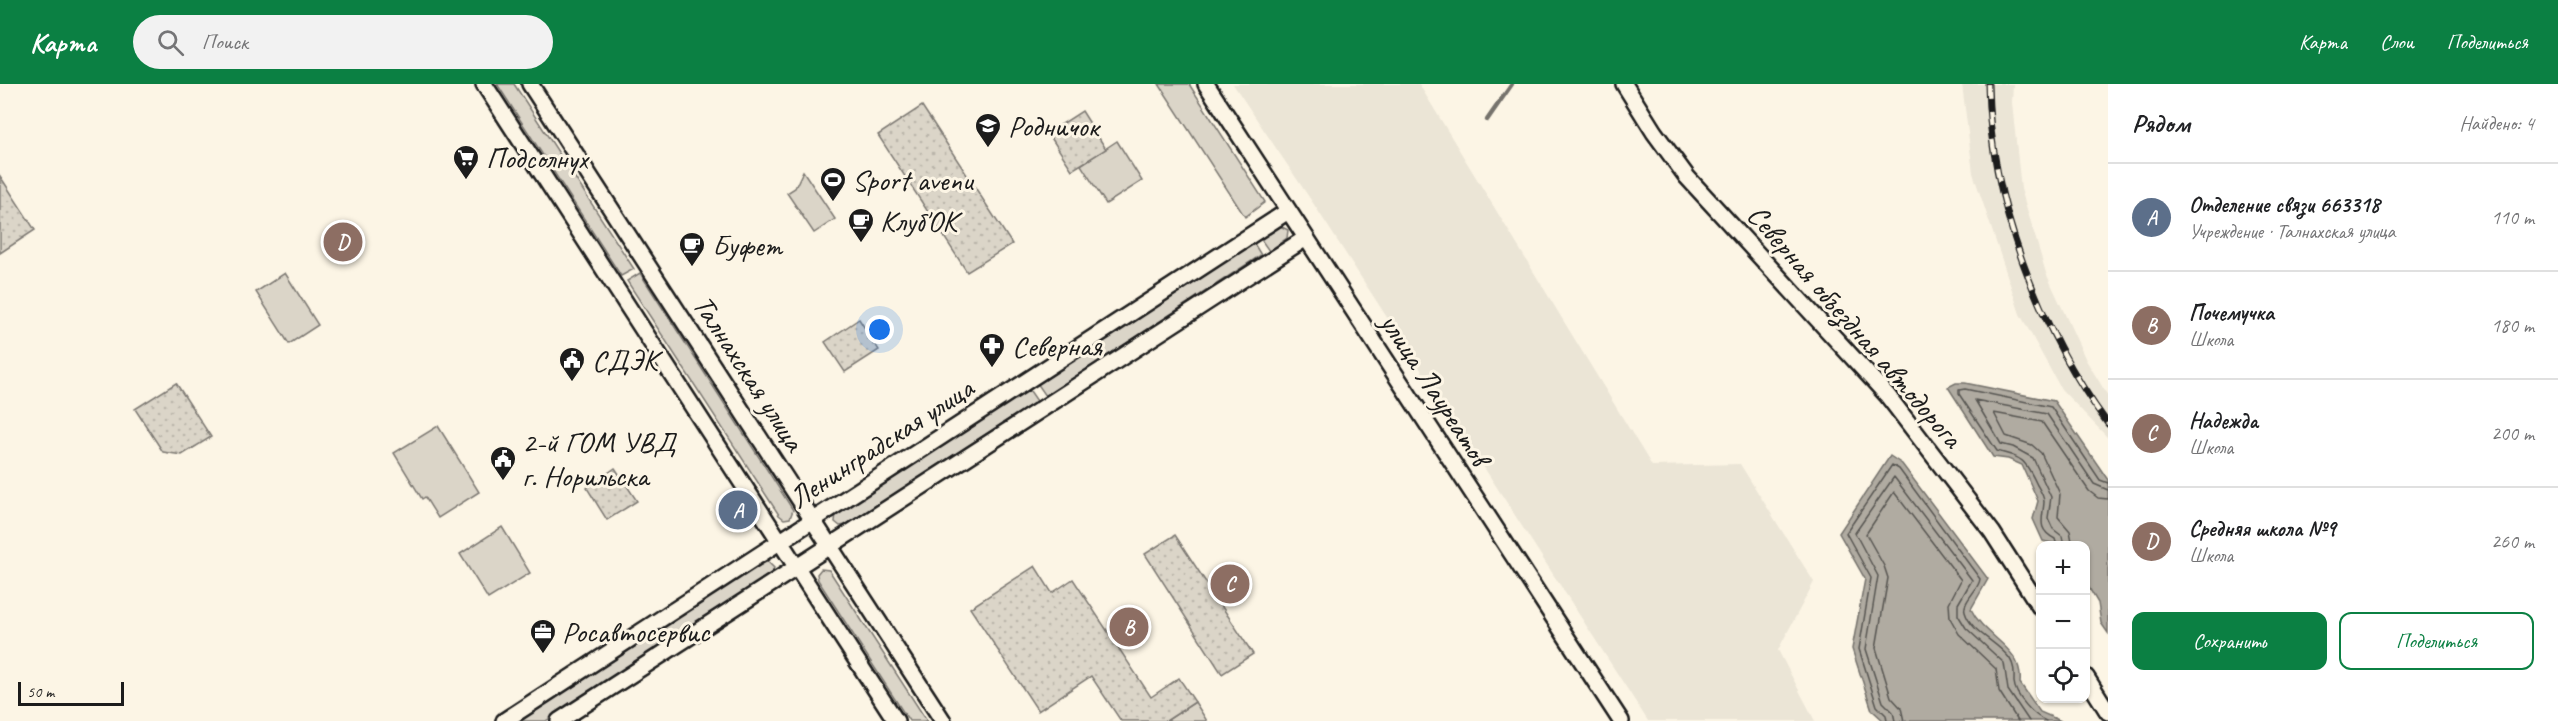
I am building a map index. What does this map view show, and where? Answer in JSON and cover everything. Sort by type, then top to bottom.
[{"type":"street","points":[[484,84],[896,721]]},
{"type":"street","name":"Талнахская улица","points":[[530,84],[943,721]]},
{"type":"street","name":"улица Лауреатов","points":[[1206,84],[1621,721]]},
{"type":"street","name":"Северная объездная автодорога","points":[[1624,84],[1654,132],[1687,177],[1887,395],[1992,532],[2036,601]]},
{"type":"street","name":"Ленинградская улица","points":[[504,721],[1288,211]]},
{"type":"street","name":"Ленинградская улица","points":[[560,721],[1306,238]]},
{"type":"street","points":[[2090,685],[2108,712]]},
{"type":"shaded area","points":[[497,84],[514,84],[634,269],[621,276]]},
{"type":"shaded area","points":[[1159,84],[1189,84],[1265,202],[1245,217]]},
{"type":"shaded area","points":[[1233,84],[1419,84],[1652,466],[1740,464],[1814,582],[1778,650],[1815,721],[1648,721],[1313,203]]},
{"type":"shaded area","points":[[1962,84],[2013,84],[2012,103],[2021,189],[2046,273],[2086,360],[2108,396],[2108,438],[2061,389],[2020,314],[1973,173]]},
{"type":"shaded area","points":[[922,106],[1012,244],[967,272],[878,135]]},
{"type":"shaded area","points":[[1082,111],[1106,149],[1072,170],[1048,133]]},
{"type":"shaded area","points":[[1117,141],[1142,181],[1106,204],[1081,165]]},
{"type":"shaded area","points":[[803,171],[835,219],[814,233],[787,193],[795,188]]},
{"type":"shaded area","points":[[0,176],[35,230],[0,253]]},
{"type":"shaded area","points":[[1280,226],[1288,230],[1287,238],[1269,251],[1260,238]]},
{"type":"shaded area","points":[[1253,242],[1261,255],[1046,396],[1037,383]]},
{"type":"shaded area","points":[[285,273],[318,325],[289,344],[256,292]]},
{"type":"shaded area","points":[[640,273],[793,510],[790,518],[784,519],[779,515],[627,281]]},
{"type":"shaded area","points":[[859,319],[879,350],[845,372],[825,342]]},
{"type":"shaded area","points":[[176,383],[211,437],[182,455],[163,452],[135,409]]},
{"type":"shaded area","points":[[1028,388],[1037,401],[846,525],[840,526],[835,522],[836,513]]},
{"type":"shaded area","points":[[438,426],[479,492],[438,518],[425,497],[422,499],[394,453]]},
{"type":"shaded area","points":[[615,468],[637,501],[607,520],[587,488]]},
{"type":"shaded area","points":[[502,527],[530,573],[488,599],[460,554]]},
{"type":"shaded area","points":[[1175,535],[1253,654],[1222,674],[1145,554]]},
{"type":"shaded area","points":[[768,562],[774,568],[770,576],[546,721],[517,721],[762,563]]},
{"type":"shaded area","points":[[1035,566],[1052,593],[1073,579],[1151,697],[1179,678],[1195,702],[1166,721],[1121,721],[1091,676],[1038,711],[970,608]]},
{"type":"shaded area","points":[[821,569],[829,570],[927,721],[909,721],[818,580],[817,574]]},
{"type":"shaded area","points":[[1195,702],[1207,721],[1166,721]]},
{"type":"water","points":[[1956,383],[1965,383],[2054,401],[2108,480],[2108,633],[2101,623],[2098,603],[2090,590],[2090,541],[2043,541],[2033,519],[2038,501],[2022,465],[2008,459],[1993,457],[1948,387]]},
{"type":"water","points":[[1890,456],[1902,464],[1988,579],[1971,609],[1985,628],[2010,651],[2020,671],[2020,683],[2040,712],[2061,721],[1884,721],[1872,710],[1852,649],[1865,579],[1839,533]]},
{"type":"waterway","points":[[1487,120],[1512,84]]},
{"type":"railway","points":[[1988,84],[1991,128],[1998,173],[2023,263],[2060,348],[2108,424]]},
{"type":"place","name":"Родничок","points":[[988,149]]},
{"type":"place","name":"Подсолнух","points":[[466,181]]},
{"type":"place","name":"Sport avenu","points":[[833,203]]},
{"type":"place","name":"Средняя школа №9","points":[[343,242]]},
{"type":"place","name":"Клуб'ОК","points":[[861,244]]},
{"type":"place","name":"Буфет","points":[[692,268]]},
{"type":"place","name":"Северная","points":[[992,369]]},
{"type":"place","name":"СДЭК","points":[[572,383]]},
{"type":"place","name":"2-й ГОМ УВД г. Норильска","points":[[503,482]]},
{"type":"place","name":"Отделение связи 663318","points":[[738,510]]},
{"type":"place","name":"Надежда","points":[[1230,584]]},
{"type":"place","name":"Почемучка","points":[[1129,627]]},
{"type":"place","name":"Росавтосервис","points":[[543,655]]}]
